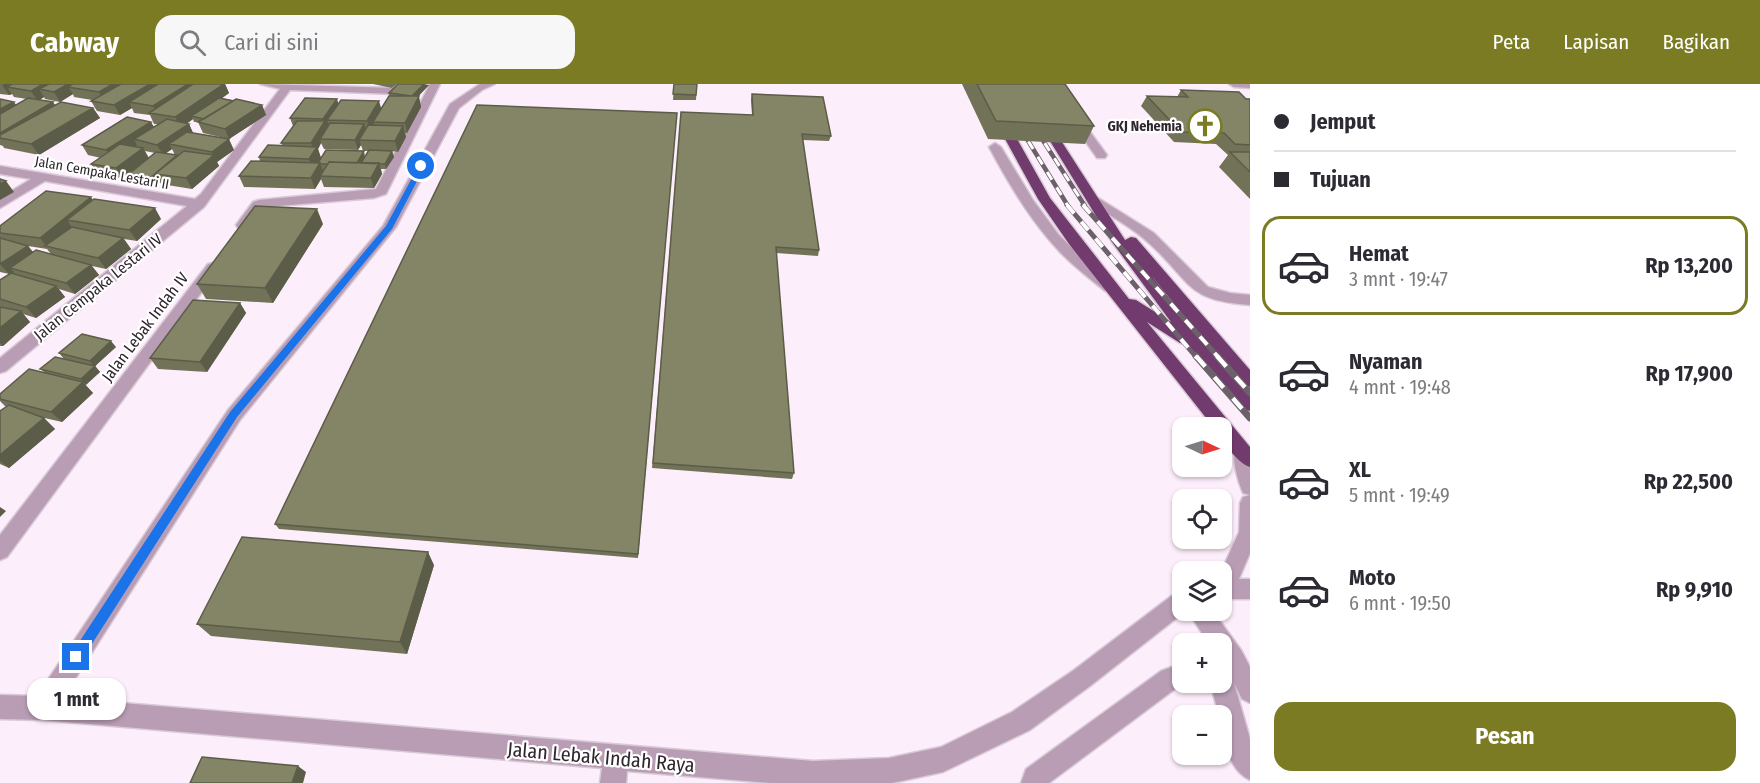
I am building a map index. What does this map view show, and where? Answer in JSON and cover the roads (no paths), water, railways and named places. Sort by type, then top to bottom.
[{"type":"highway","points":[[1010,137],[1044,199],[1247,457]]},
{"type":"highway","points":[[1056,141],[1095,200],[1119,242],[1198,347],[1250,404]]},
{"type":"highway","points":[[1104,216],[1140,249],[1177,297],[1250,381]]},
{"type":"highway","points":[[1118,295],[1198,347]]},
{"type":"street","points":[[264,84],[396,91]]},
{"type":"street","points":[[237,234],[258,205],[264,203],[374,194],[381,191],[435,84]]},
{"type":"street","points":[[0,706],[43,708],[234,415],[389,227],[454,106],[478,88],[490,84]]},
{"type":"street","points":[[1050,84],[1101,155]]},
{"type":"street","points":[[1234,84],[1250,85]]},
{"type":"street","name":"Jalan Cempaka Lestari IV","points":[[0,367],[197,206],[287,87]]},
{"type":"street","points":[[1057,117],[1074,117]]},
{"type":"street","points":[[996,147],[1026,201],[1050,233],[1118,295]]},
{"type":"street","name":"Jalan Cempaka Lestari II","points":[[0,170],[197,206]]},
{"type":"street","points":[[0,204],[42,178]]},
{"type":"street","points":[[1095,200],[1155,240],[1199,290],[1215,297],[1250,300]]},
{"type":"street","name":"Jalan Lebak Indah IV","points":[[0,551],[222,253]]},
{"type":"street","points":[[1247,457],[1250,487]]},
{"type":"street","points":[[1232,569],[1249,532],[1250,503]]},
{"type":"street","points":[[1232,588],[1250,589]]},
{"type":"street","name":"Jalan Lebak Indah Raya","points":[[43,708],[615,771],[813,774],[889,771],[943,759],[1021,721],[1082,678],[1172,609]]},
{"type":"street","points":[[1206,621],[1235,658],[1250,691]]},
{"type":"street","points":[[1034,783],[1035,778],[1172,678]]},
{"type":"street","points":[[1225,693],[1243,758],[1250,767]]},
{"type":"railway","points":[[1019,126],[1068,206]]},
{"type":"railway","points":[[1035,128],[1085,206]]},
{"type":"railway","points":[[1067,205],[1197,358]]},
{"type":"railway","points":[[1083,205],[1219,358]]},
{"type":"railway","points":[[1196,356],[1250,418]]},
{"type":"railway","points":[[1217,356],[1250,393]]},
{"type":"place","name":"GKJ Nehemia","points":[[1205,126]]}]
